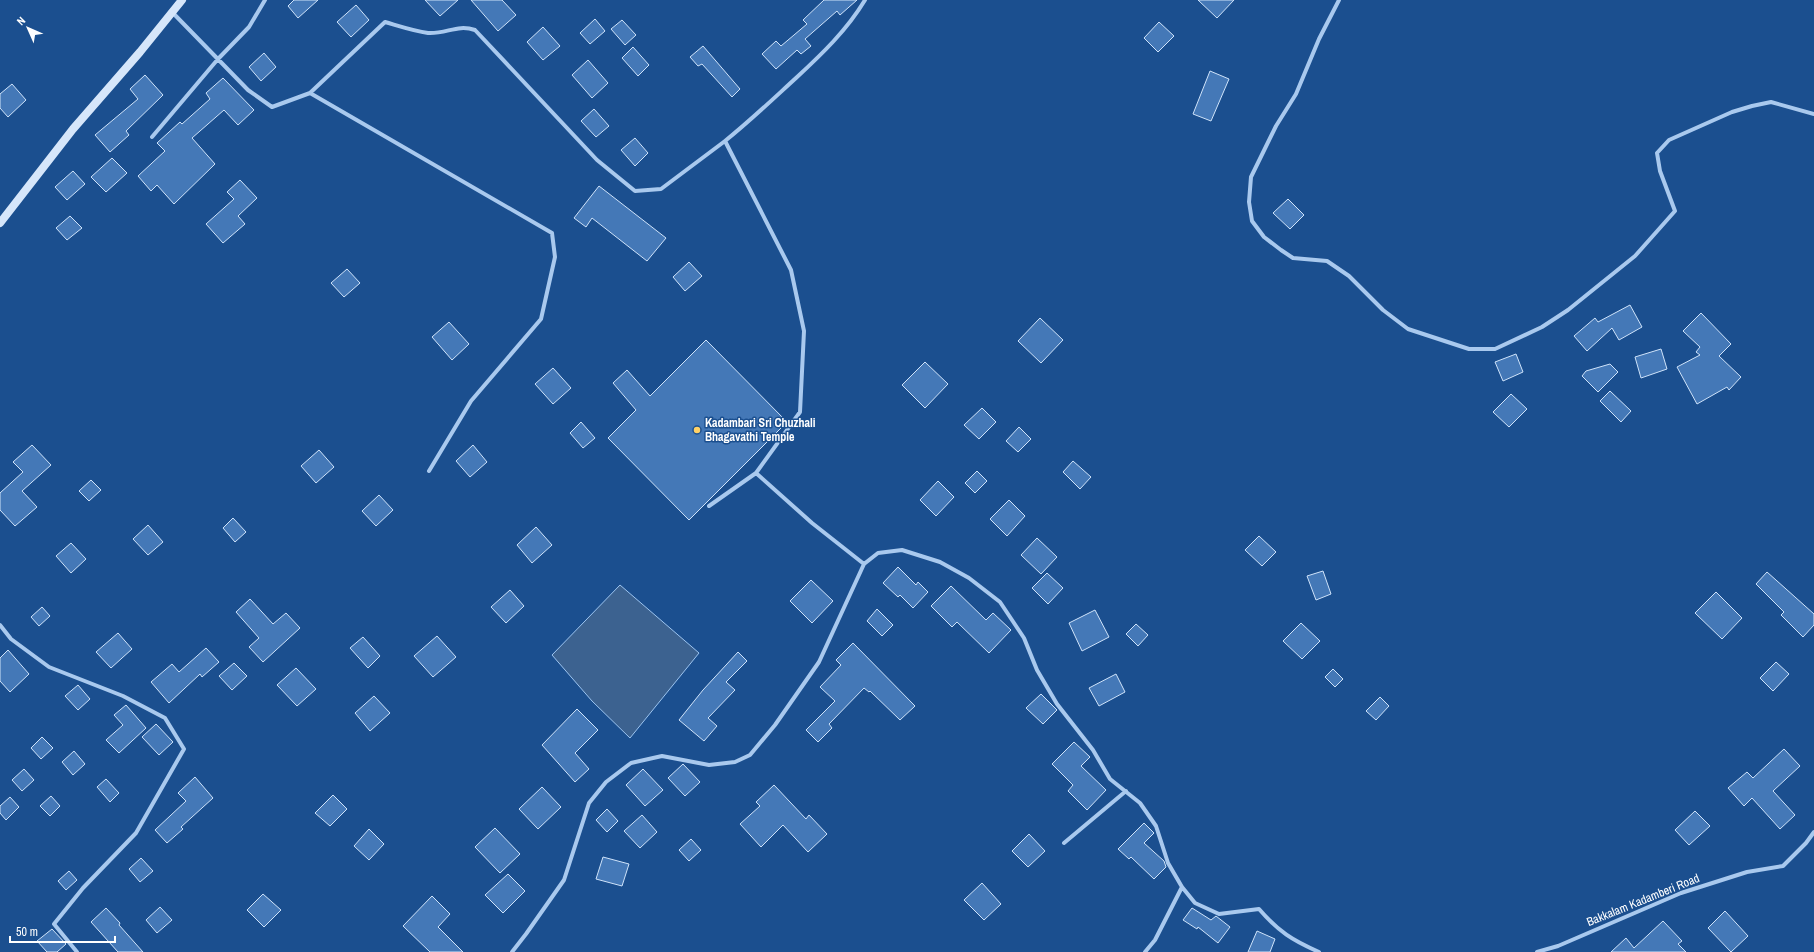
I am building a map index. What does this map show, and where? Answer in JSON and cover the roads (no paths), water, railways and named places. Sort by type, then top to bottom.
[{"type":"street","points":[[0,223],[73,129],[140,52],[182,0]]},
{"type":"street","points":[[152,137],[218,60],[249,27],[265,0]]},
{"type":"street","points":[[172,12],[248,90],[272,107],[310,93],[384,22],[428,33],[443,32],[465,27],[475,30],[597,160],[635,191],[661,188],[754,117],[822,53],[854,18],[865,0]]},
{"type":"street","points":[[1340,0],[1319,39],[1296,94],[1276,126],[1252,177],[1249,202],[1252,221],[1264,237],[1293,258],[1327,261],[1349,276],[1383,310],[1408,328],[1469,349],[1495,349],[1542,327],[1568,310],[1635,256],[1675,211],[1660,171],[1657,153],[1669,140],[1732,112],[1771,102],[1814,114]]},
{"type":"street","points":[[310,93],[552,233],[555,257],[541,319],[471,401],[429,471]]},
{"type":"street","points":[[709,506],[756,473],[800,412],[804,331],[791,270],[725,140]]},
{"type":"street","points":[[756,473],[812,523],[864,564]]},
{"type":"street","points":[[512,952],[564,880],[589,803],[606,782],[631,763],[662,756],[709,764],[735,762],[750,755],[775,725],[819,662],[864,564],[878,554],[902,550],[940,562],[969,578],[1000,602],[1024,638],[1037,670],[1057,704],[1093,750],[1110,779],[1140,803],[1156,826],[1168,862],[1182,887],[1195,903],[1219,914],[1259,909],[1274,927],[1299,943],[1319,952]]},
{"type":"street","points":[[0,626],[11,639],[49,666],[123,696],[165,718],[184,749],[136,833],[83,888],[54,924],[77,952]]},
{"type":"street","points":[[1064,843],[1126,792]]},
{"type":"street","name":"Bakkalam Kadamberi Road","points":[[1537,952],[1558,946],[1681,893],[1747,872],[1783,866],[1814,832]]},
{"type":"street","points":[[1145,952],[1155,940],[1182,887]]},
{"type":"water","points":[[620,585],[699,653],[630,738],[592,701],[552,655]]},
{"type":"place","name":"Kadambari Sri Chuzhali Bhagavathi Temple","points":[[697,430]]}]
